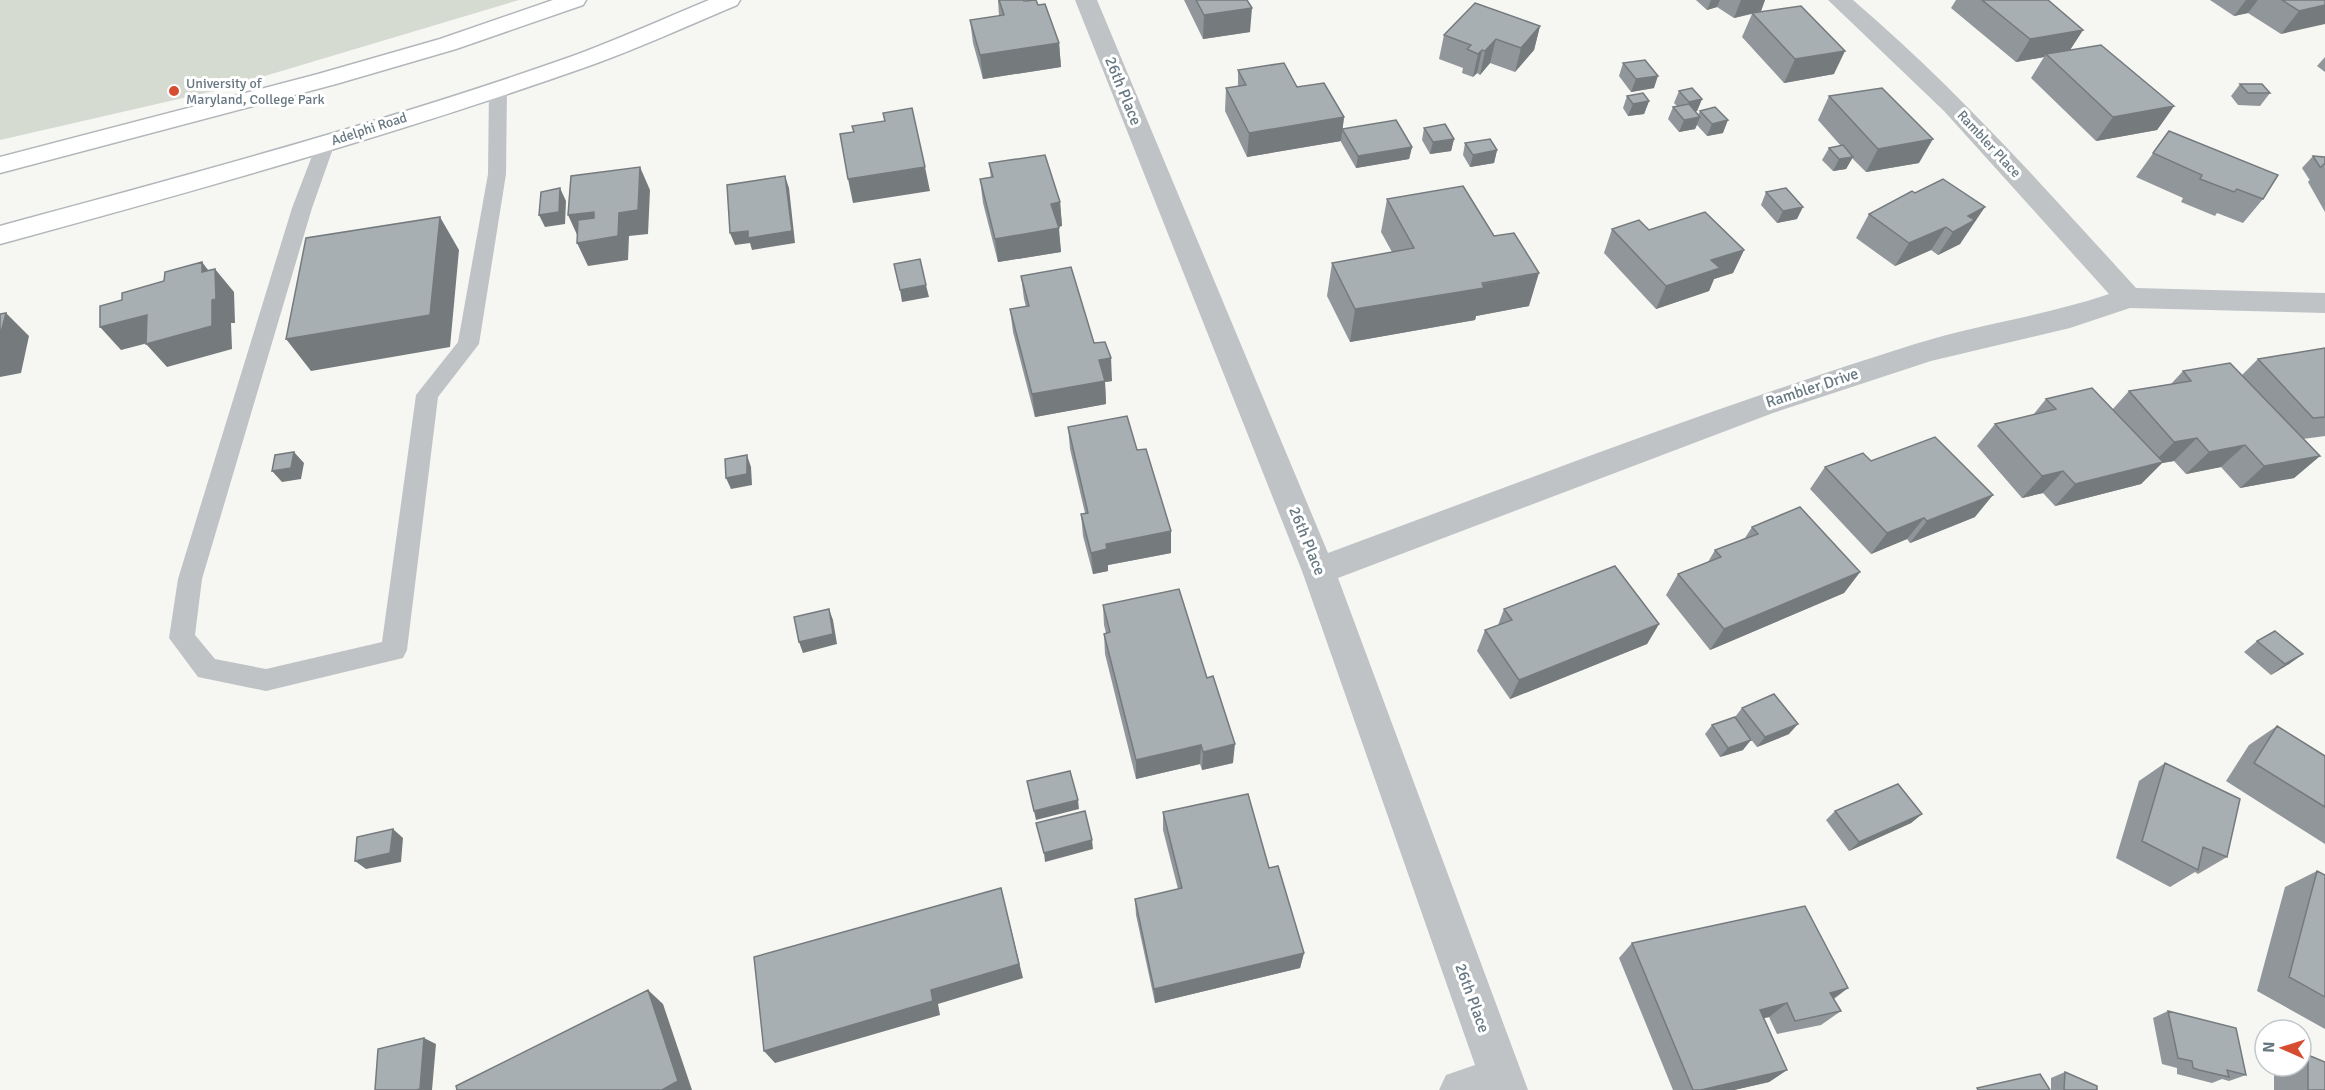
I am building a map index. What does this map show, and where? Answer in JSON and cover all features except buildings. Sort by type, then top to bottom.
[{"type":"main road","points":[[0,165],[327,79],[448,44],[575,0]]},
{"type":"main road","name":"Adelphi Road","points":[[0,235],[326,143],[498,89],[581,61],[729,0]]},
{"type":"street","name":"26th Place","points":[[1086,0],[1319,571],[1504,1084]]},
{"type":"street","name":"Rambler Place","points":[[1839,0],[1889,42],[1970,123],[2128,298]]},
{"type":"street","name":"Rambler Drive","points":[[1319,571],[1778,399],[1927,351],[2070,318],[2128,298],[2325,303]]},
{"type":"street","points":[[1461,1090],[1504,1084]]},
{"type":"lane","points":[[326,143],[302,208],[190,579],[182,638],[207,669],[266,680],[394,650],[427,395],[468,344],[497,174],[498,89]]},
{"type":"shaded area","name":"University of Maryland, College Park","points":[[0,0],[519,0],[218,90],[0,140]]},
{"type":"place","name":"University of Maryland, College Park","points":[[174,91]]}]
